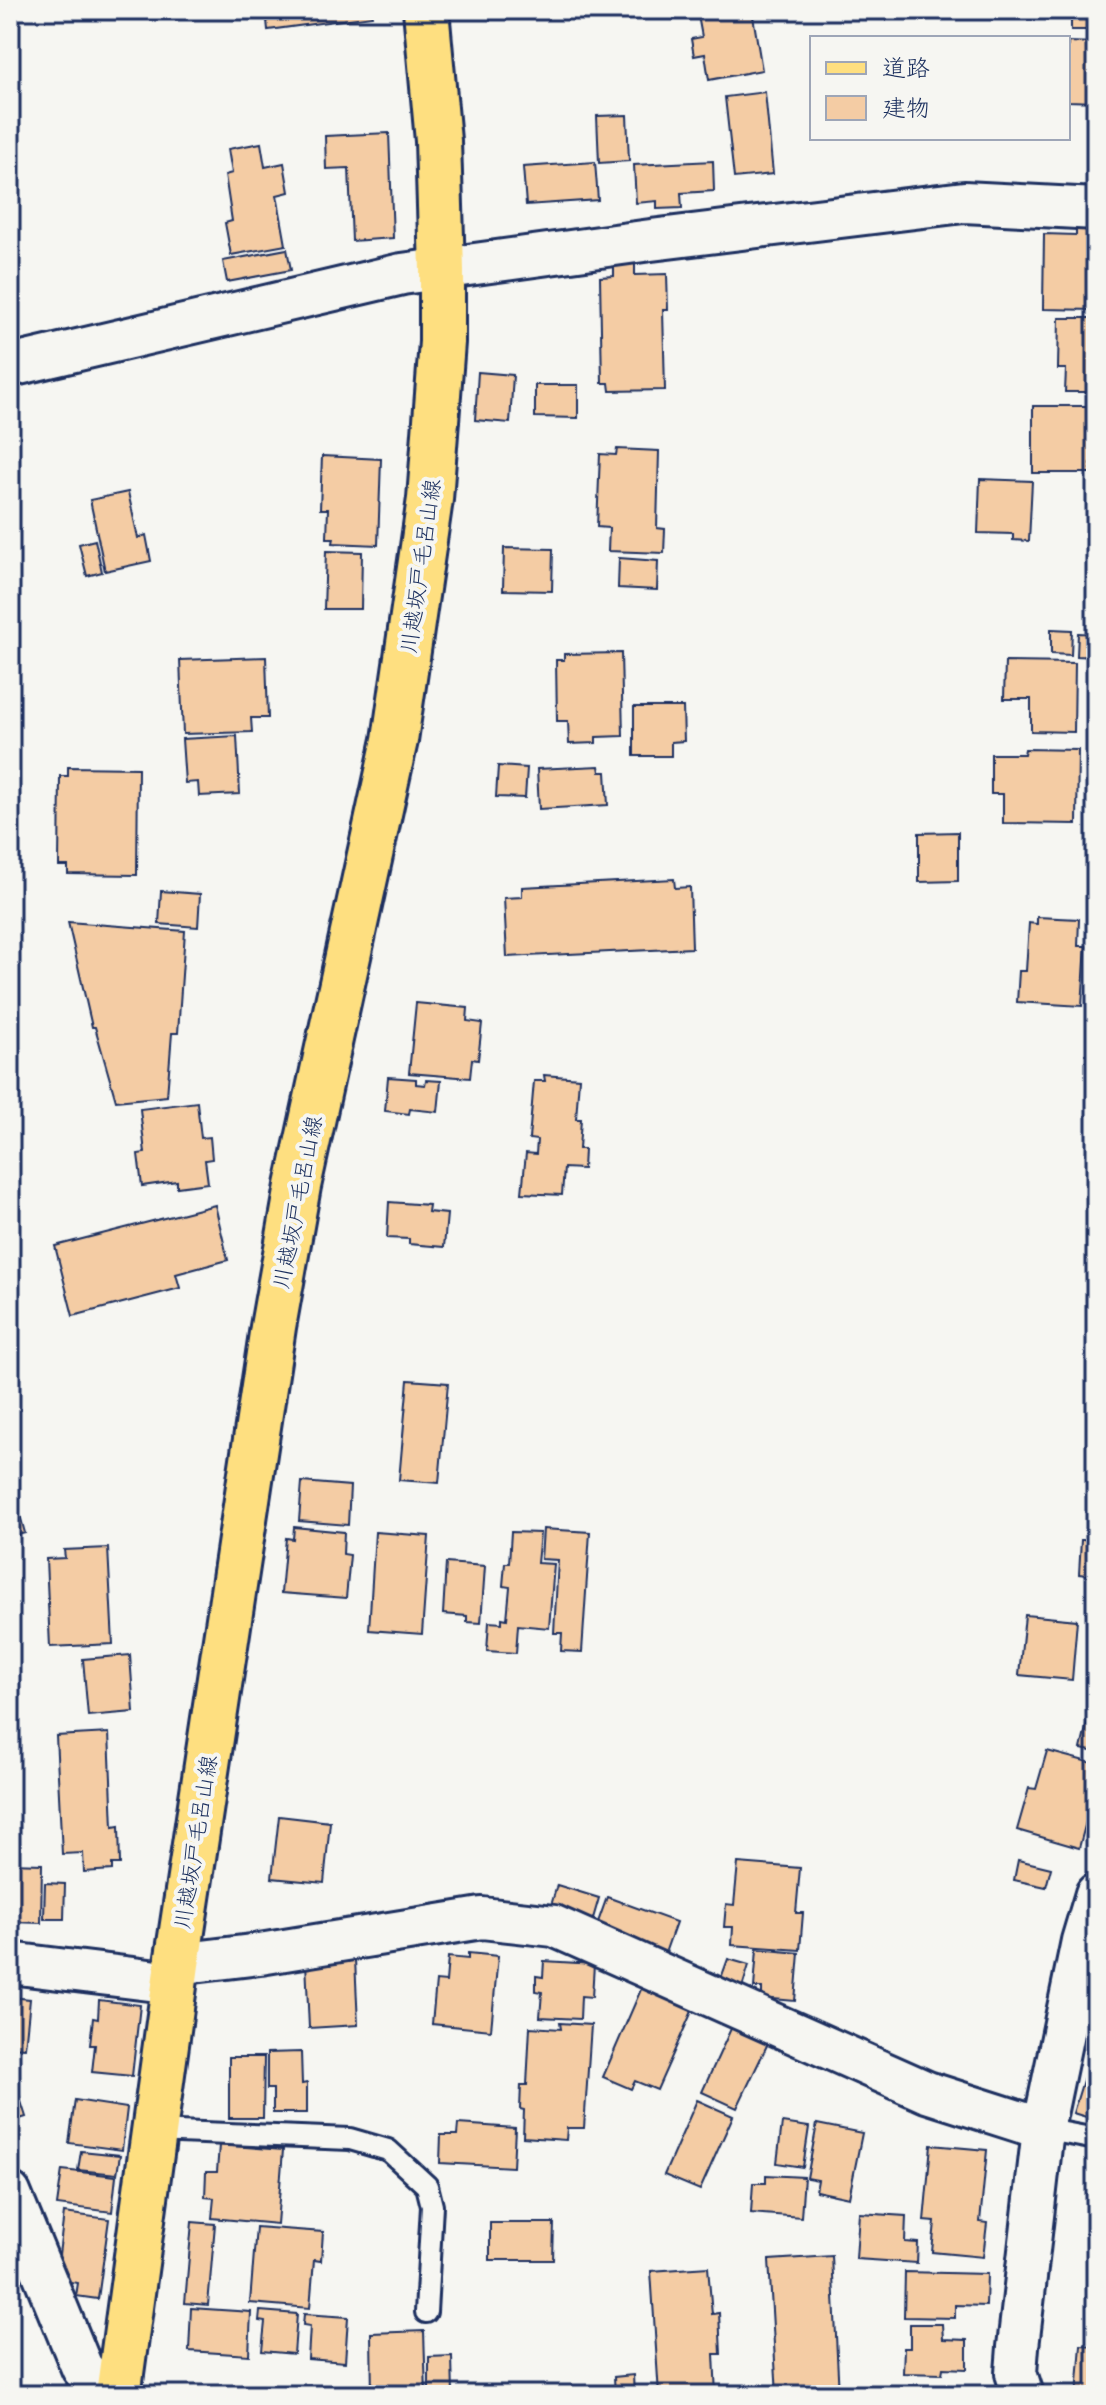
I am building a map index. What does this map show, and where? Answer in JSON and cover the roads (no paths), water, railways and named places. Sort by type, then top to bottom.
[{"type":"main road","name":"川越坂戸毛呂山線","points":[[98,2393],[153,2131],[249,1482],[292,1218],[395,740],[413,626],[430,499],[442,342],[438,141],[426,10]]},
{"type":"street","points":[[10,366],[402,274],[964,202],[1096,209]]},
{"type":"street","points":[[1023,2395],[1016,2373],[1043,2129],[1082,1941],[1096,1894]]},
{"type":"street","points":[[10,1963],[175,1974],[260,1954],[482,1918],[554,1926],[927,2092],[1043,2129]]},
{"type":"street","points":[[10,2193],[82,2368],[98,2393]]},
{"type":"lane","points":[[1043,2129],[1096,2139]]},
{"type":"lane","points":[[153,2131],[350,2139],[388,2150],[427,2186],[430,2196],[426,2312]]}]
